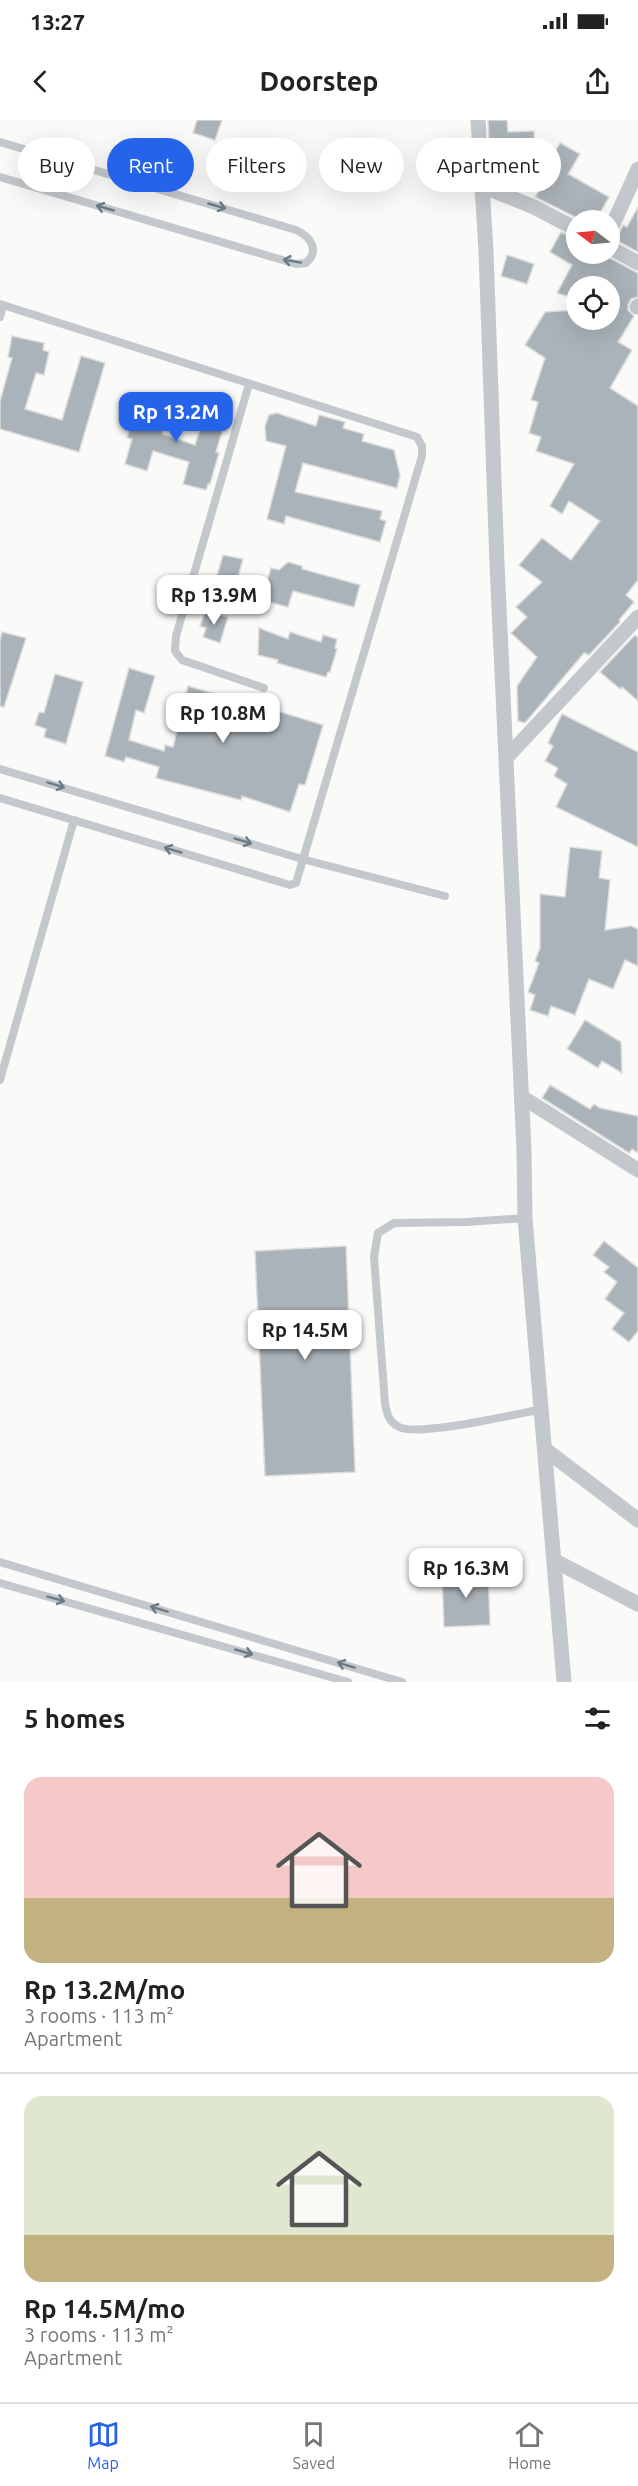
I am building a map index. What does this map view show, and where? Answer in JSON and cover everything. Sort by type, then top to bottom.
[{"type":"street","points":[[478,120],[479,138]]},
{"type":"street","points":[[619,210],[638,169]]},
{"type":"street","points":[[482,192],[522,1097],[525,1218],[543,1409],[564,1682]]},
{"type":"street","points":[[497,192],[534,207],[566,224]]},
{"type":"street","points":[[620,253],[638,263]]},
{"type":"street","points":[[507,757],[636,625]]},
{"type":"street","points":[[522,1097],[638,1170]]},
{"type":"street","points":[[546,1450],[638,1520]]},
{"type":"street","points":[[555,1562],[638,1604]]},
{"type":"lane","points":[[0,142],[296,230],[305,234],[312,242],[313,254],[306,263],[296,264],[0,177]]},
{"type":"lane","points":[[0,317],[2,305],[417,437],[422,446],[419,470],[302,859],[298,880],[294,885],[0,798]]},
{"type":"lane","points":[[249,384],[176,636],[175,651],[182,660],[264,688]]},
{"type":"lane","points":[[0,769],[302,859],[445,896]]},
{"type":"lane","points":[[0,1080],[74,820]]},
{"type":"lane","points":[[525,1218],[394,1223],[378,1233],[374,1257],[385,1404],[388,1418],[400,1427],[423,1430],[543,1409]]},
{"type":"lane","points":[[0,1562],[402,1682]]},
{"type":"lane","points":[[0,1583],[348,1682]]},
{"type":"building","points":[[197,120],[222,120],[216,138],[193,133]]},
{"type":"building","points":[[488,120],[507,120],[508,132],[534,131],[534,138],[489,138]]},
{"type":"building","points":[[561,144],[580,154],[568,174],[609,197],[602,210],[566,210],[566,212],[535,197],[538,192],[561,192]]},
{"type":"building","points":[[638,207],[638,252],[620,242],[620,231],[623,225],[627,227]]},
{"type":"building","points":[[561,232],[566,234],[566,261],[550,252]]},
{"type":"building","points":[[507,255],[534,264],[527,284],[501,276]]},
{"type":"building","points":[[570,264],[620,264],[638,273],[638,297],[631,299],[628,305],[628,310],[634,316],[618,342],[632,350],[610,388],[638,406],[638,580],[626,595],[634,602],[619,620],[620,622],[589,655],[584,653],[525,723],[518,721],[517,686],[537,657],[511,633],[527,617],[516,607],[542,582],[519,565],[542,538],[571,560],[600,521],[569,501],[562,514],[550,506],[574,464],[536,451],[541,437],[529,433],[538,402],[531,400],[545,358],[525,345],[545,312],[566,311],[566,330],[620,330],[620,276],[566,276],[572,265]]},
{"type":"building","points":[[566,276],[566,296],[557,293]]},
{"type":"building","points":[[12,336],[44,343],[43,350],[49,352],[44,375],[36,373],[25,409],[62,420],[81,356],[105,363],[79,452],[0,429],[0,401],[12,358],[8,357]]},
{"type":"building","points":[[139,400],[170,410],[162,434],[195,445],[208,405],[228,411],[216,452],[219,453],[206,490],[183,484],[189,462],[153,451],[147,471],[125,464],[132,439],[127,438]]},
{"type":"building","points":[[277,413],[316,426],[319,415],[345,422],[343,428],[364,434],[362,441],[394,450],[400,475],[397,488],[303,463],[295,492],[382,511],[380,519],[386,521],[380,542],[286,516],[284,524],[267,519],[286,446],[266,441],[265,426],[269,415]]},
{"type":"building","points":[[223,555],[243,559],[234,592],[214,586]]},
{"type":"building","points":[[288,562],[302,566],[302,569],[360,585],[354,607],[293,591],[288,607],[262,600],[271,568],[279,570]]},
{"type":"building","points":[[206,610],[228,617],[220,643],[203,637],[206,628],[200,626]]},
{"type":"building","points":[[259,628],[288,639],[290,632],[321,642],[323,635],[337,639],[335,648],[337,649],[330,672],[326,677],[258,655]]},
{"type":"building","points":[[2,632],[26,638],[4,707],[0,706]]},
{"type":"building","points":[[635,635],[638,638],[638,701],[600,672]]},
{"type":"building","points":[[129,668],[155,676],[144,713],[136,710],[129,740],[164,751],[165,745],[173,747],[188,686],[231,699],[238,694],[250,698],[251,694],[277,702],[274,710],[323,725],[305,785],[299,784],[290,812],[242,796],[241,800],[156,778],[159,767],[126,757],[124,762],[105,756]]},
{"type":"building","points":[[55,674],[83,682],[66,744],[44,737],[46,729],[35,725],[39,712],[44,713]]},
{"type":"building","points":[[562,714],[638,752],[638,847],[556,807],[567,784],[554,776],[558,768],[545,761],[553,746],[548,743]]},
{"type":"building","points":[[570,847],[602,851],[599,878],[610,880],[605,930],[631,926],[638,929],[638,966],[625,960],[613,989],[589,979],[575,1015],[551,1006],[548,1016],[530,1010],[535,995],[528,992],[539,963],[535,961],[540,948],[540,894],[565,897]]},
{"type":"building","points":[[585,1020],[621,1042],[622,1073],[602,1061],[598,1068],[567,1049]]},
{"type":"building","points":[[550,1085],[590,1109],[594,1104],[600,1108],[638,1116],[638,1153],[632,1149],[629,1153],[542,1098]]},
{"type":"building","points":[[604,1241],[638,1268],[638,1331],[629,1342],[612,1329],[624,1313],[605,1299],[617,1282],[604,1272],[609,1267],[593,1255]]},
{"type":"building","points":[[346,1246],[355,1472],[265,1476],[255,1251]]},
{"type":"building","points":[[488,1571],[490,1625],[444,1627],[442,1573]]}]
